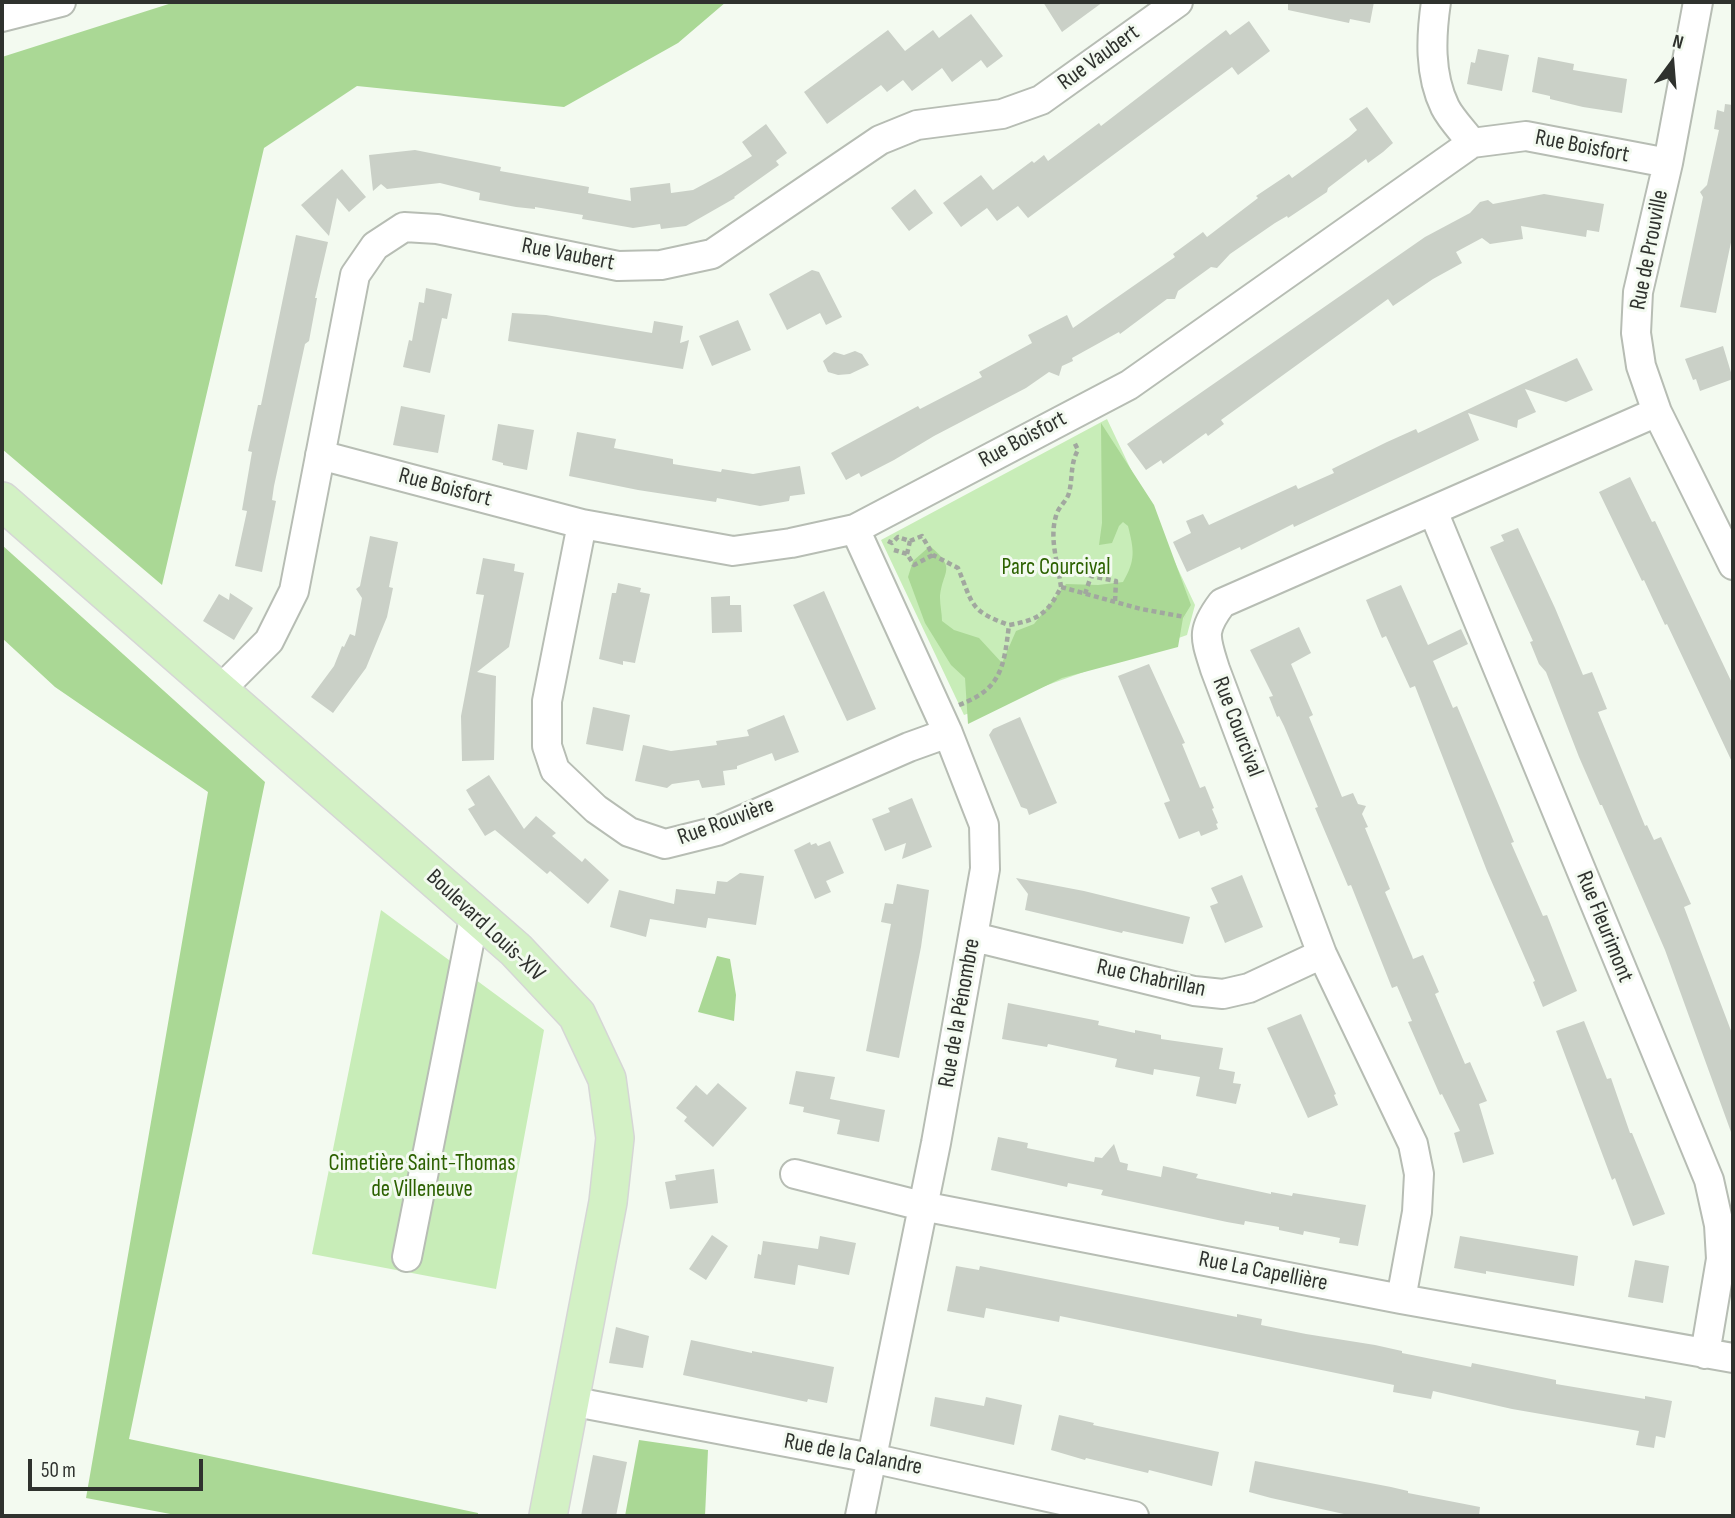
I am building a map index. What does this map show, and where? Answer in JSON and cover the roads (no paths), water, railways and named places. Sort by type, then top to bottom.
[{"type":"main road","name":"Boulevard Louis-XIV","points":[[2,501],[475,913],[516,950],[577,1015],[607,1079],[615,1138],[608,1202],[548,1516]]},
{"type":"street","points":[[2,18],[61,2]]},
{"type":"street","points":[[1436,2],[1431,35],[1436,77],[1445,107],[1472,142]]},
{"type":"street","name":"Rue de Prouville","points":[[1698,2],[1668,163],[1638,292],[1636,333],[1641,366],[1657,412],[1733,565]]},
{"type":"street","name":"Rue Vaubert","points":[[219,691],[269,641],[294,591],[355,275],[374,246],[404,227],[437,229],[618,266],[661,265],[712,254],[880,140],[917,125],[1002,114],[1041,100],[1162,6]]},
{"type":"street","name":"Rue Boisfort","points":[[320,455],[582,524],[733,551],[791,543],[855,529],[1129,385],[1472,142],[1526,136],[1668,163]]},
{"type":"street","points":[[1433,511],[1657,412]]},
{"type":"street","name":"Rue Courcival","points":[[1401,1299],[1417,1212],[1419,1174],[1413,1144],[1322,954],[1207,642],[1208,622],[1222,603],[1433,511]]},
{"type":"street","name":"Rue Fleurimont","points":[[1433,511],[1709,1180],[1721,1259],[1706,1354]]},
{"type":"street","name":"Rue Rouvière","points":[[582,524],[547,701],[547,746],[555,770],[596,809],[629,832],[665,844],[717,831],[909,747],[944,723]]},
{"type":"street","name":"Rue de la Pénombre","points":[[855,529],[944,723],[984,825],[985,869],[936,1143],[860,1516]]},
{"type":"street","points":[[407,1256],[475,913]]},
{"type":"street","name":"Rue Chabrillan","points":[[974,937],[1194,990],[1223,993],[1249,988],[1322,954]]},
{"type":"street","name":"Rue La Capellière","points":[[795,1174],[922,1206],[1401,1299],[1733,1358]]},
{"type":"street","name":"Rue de la Calandre","points":[[570,1401],[871,1458],[1134,1516]]},
{"type":"park label","name":"Parc Courcival","points":[[1056,568]]},
{"type":"park label","name":"Cimetière Saint-Thomas de Villeneuve","points":[[422,1177]]}]
